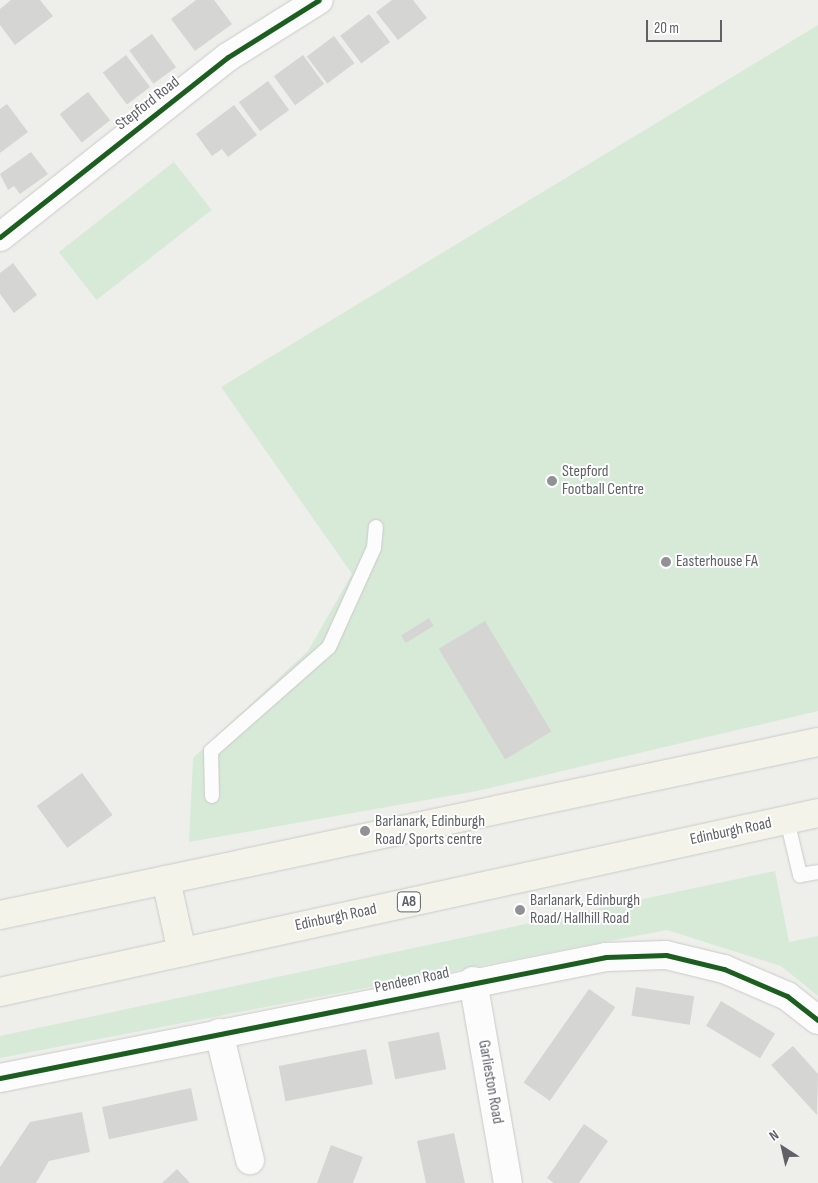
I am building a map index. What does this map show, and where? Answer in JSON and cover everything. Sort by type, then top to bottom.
[{"type":"main road","points":[[0,914],[818,742]]},
{"type":"main road","name":"Edinburgh Road","points":[[0,992],[818,813]]},
{"type":"main road","points":[[166,880],[182,952]]},
{"type":"street","name":"Stepford Road","points":[[2,231],[228,58],[319,0]]},
{"type":"street","name":"Pendeen Road","points":[[0,1078],[473,981],[606,957],[666,955],[724,969],[786,996],[818,1020]]},
{"type":"street","name":"Garlieston Road","points":[[473,981],[508,1183]]},
{"type":"street","points":[[219,1033],[250,1160]]},
{"type":"lane","points":[[212,796],[211,751],[329,647],[374,548],[376,527]]},
{"type":"lane","points":[[787,820],[800,875],[818,872]]},
{"type":"green space","name":"Stepford Football Centre","points":[[818,25],[818,711],[477,791],[189,842],[193,758],[308,651],[352,574],[221,387]]},
{"type":"green space","points":[[174,162],[212,210],[97,300],[59,252]]},
{"type":"green space","points":[[775,871],[789,942],[818,936],[818,996],[781,966],[667,930],[0,1058],[0,1036]]},
{"type":"building","points":[[11,0],[40,0],[53,16],[15,45],[0,25],[0,9]]},
{"type":"building","points":[[196,0],[214,0],[232,24],[195,51],[171,19]]},
{"type":"building","points":[[392,0],[413,0],[427,18],[398,40],[376,12]]},
{"type":"building","points":[[369,14],[390,42],[361,64],[340,36]]},
{"type":"building","points":[[152,34],[176,67],[153,84],[129,50]]},
{"type":"building","points":[[334,36],[354,63],[327,84],[307,56]]},
{"type":"building","points":[[126,55],[150,87],[127,104],[103,72]]},
{"type":"building","points":[[303,55],[324,84],[295,105],[274,76]]},
{"type":"building","points":[[268,81],[289,110],[260,131],[239,102]]},
{"type":"building","points":[[88,92],[110,120],[82,143],[60,114]]},
{"type":"building","points":[[7,104],[28,132],[0,153],[0,109]]},
{"type":"building","points":[[234,105],[257,135],[228,157],[222,149],[212,156],[196,134]]},
{"type":"building","points":[[31,152],[48,174],[20,194],[14,186],[8,190],[0,174]]},
{"type":"building","points":[[13,263],[37,295],[14,313],[0,294],[0,273]]},
{"type":"building","points":[[429,618],[434,626],[406,643],[401,635]]},
{"type":"building","points":[[485,621],[551,732],[505,759],[439,649]]},
{"type":"building","points":[[82,773],[113,815],[67,848],[37,806]]},
{"type":"building","points":[[636,987],[694,996],[690,1025],[631,1016]]},
{"type":"building","points":[[589,989],[615,1007],[550,1101],[524,1082]]},
{"type":"building","points":[[721,1001],[775,1033],[760,1058],[706,1026]]},
{"type":"building","points":[[439,1032],[446,1069],[395,1079],[388,1042]]},
{"type":"building","points":[[793,1046],[818,1074],[817,1115],[771,1065]]},
{"type":"building","points":[[366,1049],[373,1084],[286,1101],[279,1066]]},
{"type":"building","points":[[191,1088],[198,1120],[109,1139],[102,1107]]},
{"type":"building","points":[[82,1112],[90,1152],[49,1161],[36,1183],[0,1183],[0,1167],[30,1122]]},
{"type":"building","points":[[584,1124],[608,1141],[579,1183],[554,1183],[547,1178]]},
{"type":"building","points":[[454,1133],[465,1183],[426,1183],[417,1141]]},
{"type":"building","points":[[331,1145],[363,1157],[353,1183],[317,1183]]},
{"type":"building","points":[[177,1169],[190,1183],[162,1183]]},
{"type":"cycle path","points":[[0,237],[228,57],[319,0]]},
{"type":"cycle path","points":[[0,1078],[606,957],[666,955],[724,969],[787,996],[818,1020]]},
{"type":"place","name":"Stepford Football Centre","points":[[552,481]]},
{"type":"place","name":"Easterhouse FA","points":[[666,562]]},
{"type":"place","name":"Barlanark, Edinburgh Road/ Sports centre","points":[[365,831]]},
{"type":"place","name":"Barlanark, Edinburgh Road/ Hallhill Road","points":[[520,910]]}]
